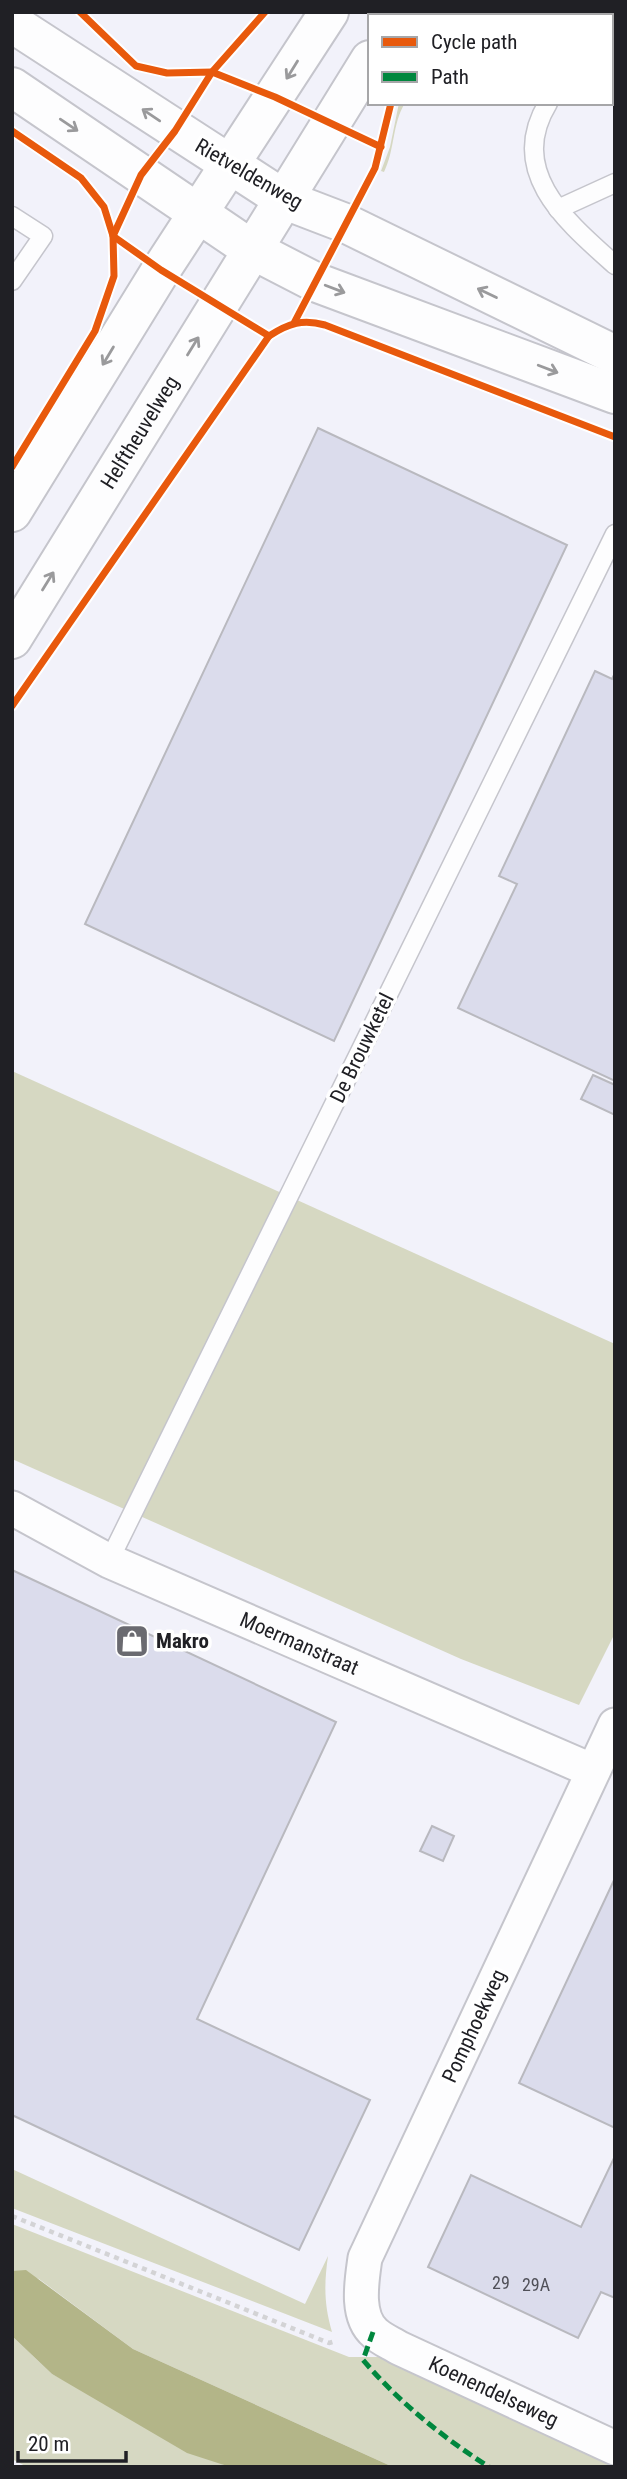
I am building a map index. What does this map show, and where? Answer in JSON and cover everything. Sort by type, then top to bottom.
[{"type":"main road","points":[[12,512],[214,189],[329,12]]},
{"type":"main road","name":"Rietveldenweg","points":[[12,23],[214,189],[268,225],[315,282],[615,394]]},
{"type":"main road","name":"Helftheuvelweg","points":[[12,639],[368,64]]},
{"type":"main road","name":"Rietveldenweg","points":[[12,87],[214,189],[268,225],[345,223],[615,355]]},
{"type":"street","name":"Moermanstraat","points":[[12,1508],[109,1561],[593,1771]]},
{"type":"street","name":"Pomphoekweg","points":[[373,2332],[363,2313],[361,2286],[365,2258],[615,1725]]},
{"type":"street","name":"Koenendelseweg","points":[[373,2332],[399,2348],[615,2448]]},
{"type":"lane","points":[[547,105],[535,125],[537,174],[571,225],[615,265]]},
{"type":"lane","points":[[558,209],[615,183]]},
{"type":"lane","points":[[12,216],[43,236],[12,281]]},
{"type":"lane","name":"De Brouwketel","points":[[109,1561],[615,534]]},
{"type":"path","points":[[12,2216],[329,2343],[373,2332]]},
{"type":"shaded area","points":[[399,105],[404,105],[384,172],[381,171],[390,147]]},
{"type":"shaded area","points":[[12,1071],[615,1344],[615,1633],[579,1705],[461,1659],[12,1459]]},
{"type":"shaded area","points":[[12,2169],[305,2304],[328,2256],[327,2313],[332,2332],[12,2208]]},
{"type":"shaded area","points":[[12,2224],[349,2357],[387,2357],[615,2461],[615,2467],[393,2467],[133,2349],[39,2279],[12,2271]]},
{"type":"shaded area","points":[[26,2270],[133,2349],[393,2467],[224,2465],[187,2453],[52,2374],[12,2336],[12,2271]]},
{"type":"shaded area","points":[[12,2336],[52,2374],[224,2465],[267,2463],[274,2467],[27,2467],[12,2459]]},
{"type":"building","points":[[318,428],[567,545],[334,1041],[85,924]]},
{"type":"building","points":[[595,671],[612,679],[615,673],[615,1081],[458,1008],[517,884],[499,876]]},
{"type":"building","points":[[593,1075],[615,1085],[615,1115],[581,1099]]},
{"type":"building","points":[[12,1570],[336,1722],[197,2019],[370,2100],[299,2250],[12,2115]]},
{"type":"building","points":[[432,1826],[454,1836],[443,1861],[420,1851]]},
{"type":"building","points":[[615,1878],[615,2128],[519,2083]]},
{"type":"building","points":[[615,2156],[615,2298],[601,2292],[578,2338],[428,2267],[471,2175],[581,2227]]},
{"type":"marked path","points":[[373,2332],[363,2360],[422,2418],[489,2467]]},
{"type":"cycle path","points":[[80,12],[136,66],[167,73],[212,72],[275,97],[381,147]]},
{"type":"cycle path","points":[[12,467],[95,331],[114,276],[113,236],[141,175],[175,131],[212,72],[265,12]]},
{"type":"cycle path","points":[[294,323],[375,168],[391,105]]},
{"type":"cycle path","points":[[12,131],[81,178],[104,207],[113,236],[161,270],[269,336],[296,323],[325,325],[615,437]]},
{"type":"cycle path","points":[[12,706],[269,336]]},
{"type":"place","name":"Makro","points":[[132,1641]]}]
